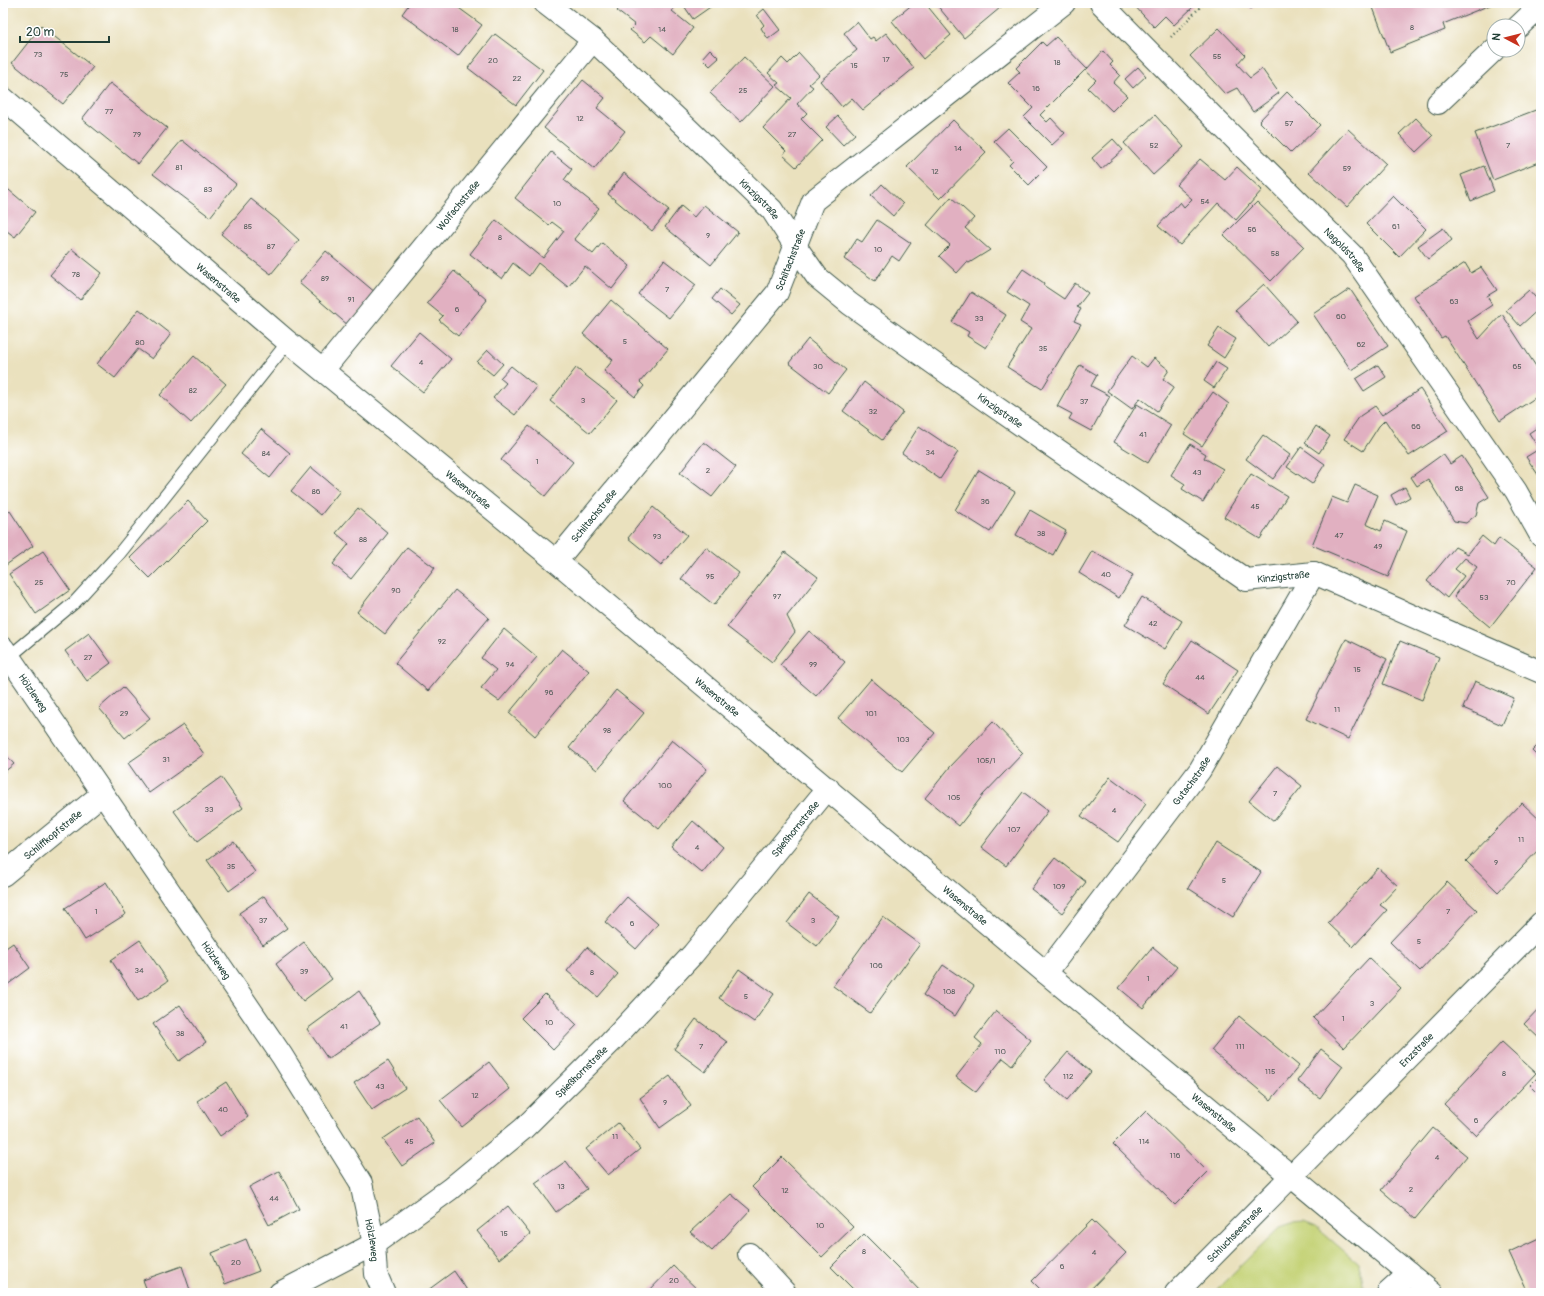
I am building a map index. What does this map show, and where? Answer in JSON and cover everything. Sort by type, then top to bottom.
[{"type":"street","name":"Kinzigstraße","points":[[545,3],[593,40],[772,210],[817,277],[850,304],[991,404],[1246,580],[1314,573],[1541,672]]},
{"type":"street","name":"Schiltachstraße","points":[[556,561],[777,294],[813,201],[1064,3]]},
{"type":"street","name":"Nagoldstraße","points":[[1101,3],[1352,255],[1516,491],[1541,536]]},
{"type":"street","points":[[1526,19],[1541,5]]},
{"type":"street","name":"Wolfachstraße","points":[[323,370],[593,40]]},
{"type":"street","points":[[1438,103],[1486,58]]},
{"type":"street","name":"Wasenstraße","points":[[3,98],[288,342],[556,561],[828,788],[1046,973],[1432,1293]]},
{"type":"street","name":"Gutachstraße","points":[[1046,973],[1200,770],[1314,573]]},
{"type":"street","name":"Hölzleweg","points":[[5,656],[282,1056],[361,1183],[374,1244],[376,1274],[384,1293]]},
{"type":"street","name":"Spießhornstraße","points":[[280,1293],[374,1244],[450,1189],[523,1129],[610,1043],[693,954],[828,788]]},
{"type":"street","name":"Schliffkopfstraße","points":[[3,875],[102,794]]},
{"type":"street","name":"Enzstraße","points":[[1292,1176],[1541,923]]},
{"type":"street","name":"Schluchseestraße","points":[[1176,1293],[1292,1176]]},
{"type":"street","points":[[749,1254],[785,1293]]},
{"type":"street","points":[[1388,1293],[1409,1274]]},
{"type":"lane","points":[[5,656],[75,602],[119,554],[288,342]]},
{"type":"path","points":[[1165,42],[1204,3]]},
{"type":"green space","points":[[1304,1222],[1316,1227],[1358,1263],[1362,1276],[1363,1287],[1360,1293],[1213,1293],[1280,1227],[1292,1223]]},
{"type":"building","points":[[410,3],[452,3],[482,25],[458,56],[402,14]]},
{"type":"building","points":[[624,3],[670,3],[675,7],[672,11],[693,28],[673,54],[651,36],[645,42],[630,30],[635,25],[617,11]]},
{"type":"building","points":[[682,3],[716,3],[693,19]]},
{"type":"building","points":[[914,3],[925,3],[951,35],[923,59],[892,21]]},
{"type":"building","points":[[1006,3],[964,38],[936,4]]},
{"type":"building","points":[[1132,3],[1189,3],[1193,7],[1174,25],[1165,16],[1154,27]]},
{"type":"building","points":[[1245,3],[1257,3],[1251,9]]},
{"type":"building","points":[[1376,3],[1495,3],[1443,24],[1445,30],[1390,52],[1372,5]]},
{"type":"building","points":[[764,9],[780,30],[768,39],[761,28],[764,25],[757,15]]},
{"type":"building","points":[[857,22],[870,39],[873,37],[876,41],[886,33],[914,68],[863,110],[852,98],[842,107],[820,81],[857,50],[844,33]]},
{"type":"building","points":[[41,26],[93,67],[63,104],[12,63]]},
{"type":"building","points":[[1219,28],[1245,55],[1237,64],[1250,78],[1262,69],[1279,93],[1253,112],[1237,88],[1225,94],[1190,56]]},
{"type":"building","points":[[495,34],[543,70],[516,105],[468,68]]},
{"type":"building","points":[[1056,37],[1087,69],[1103,51],[1113,62],[1110,65],[1120,75],[1113,83],[1127,96],[1112,111],[1088,88],[1096,80],[1085,70],[1040,115],[1047,122],[1051,118],[1065,133],[1052,145],[1024,117],[1033,108],[1008,83],[1020,72],[1016,68],[1042,42],[1046,46]]},
{"type":"building","points":[[710,49],[719,58],[710,66],[702,58]]},
{"type":"building","points":[[799,53],[819,75],[809,84],[813,87],[797,104],[807,113],[801,119],[822,140],[796,167],[783,155],[786,151],[763,128],[791,98],[776,85],[779,83],[768,73],[782,58],[788,64]]},
{"type":"building","points":[[744,57],[775,86],[741,122],[710,93]]},
{"type":"building","points":[[1138,67],[1146,76],[1133,88],[1125,79]]},
{"type":"building","points":[[583,80],[605,98],[597,108],[625,131],[594,169],[544,128]]},
{"type":"building","points":[[110,83],[167,128],[138,164],[82,119]]},
{"type":"building","points":[[1287,92],[1320,125],[1291,153],[1259,121]]},
{"type":"building","points":[[1541,108],[1541,161],[1493,180],[1475,133]]},
{"type":"building","points":[[1155,115],[1184,147],[1153,175],[1124,143]]},
{"type":"building","points":[[838,116],[855,134],[843,145],[826,127]]},
{"type":"building","points":[[1416,118],[1433,136],[1416,152],[1399,134]]},
{"type":"building","points":[[953,120],[986,152],[940,199],[907,167]]},
{"type":"building","points":[[1008,128],[1047,167],[1029,185],[1009,165],[1013,161],[994,141]]},
{"type":"building","points":[[1348,129],[1386,164],[1347,207],[1309,172]]},
{"type":"building","points":[[1113,139],[1123,150],[1101,169],[1092,158]]},
{"type":"building","points":[[182,140],[236,184],[210,217],[153,174]]},
{"type":"building","points":[[551,152],[572,169],[564,180],[599,208],[574,239],[593,254],[602,243],[630,266],[612,289],[585,266],[568,287],[538,263],[529,276],[513,263],[502,279],[470,254],[496,220],[543,258],[564,231],[552,222],[549,225],[515,198]]},
{"type":"building","points":[[1200,159],[1225,180],[1237,167],[1262,190],[1236,220],[1218,203],[1180,245],[1158,226],[1180,202],[1184,207],[1192,199],[1176,185]]},
{"type":"building","points":[[1484,166],[1494,191],[1471,201],[1461,175]]},
{"type":"building","points":[[624,173],[669,210],[652,231],[608,194]]},
{"type":"building","points":[[882,184],[903,204],[893,216],[871,196]]},
{"type":"building","points":[[3,185],[35,212],[15,237],[3,228]]},
{"type":"building","points":[[1393,196],[1426,229],[1399,257],[1366,224]]},
{"type":"building","points":[[951,197],[974,218],[965,228],[990,250],[969,263],[967,262],[957,273],[939,256],[950,245],[927,225]]},
{"type":"building","points":[[251,199],[299,240],[271,274],[221,234]]},
{"type":"building","points":[[1257,202],[1304,247],[1271,281],[1224,235]]},
{"type":"building","points":[[704,205],[738,232],[711,265],[665,227],[681,206],[694,217]]},
{"type":"building","points":[[877,220],[911,243],[899,261],[892,256],[875,281],[844,259],[857,239],[862,242]]},
{"type":"building","points":[[1443,228],[1452,240],[1428,259],[1418,246]]},
{"type":"building","points":[[72,249],[102,273],[80,300],[50,275]]},
{"type":"building","points":[[326,251],[376,293],[349,326],[299,283]]},
{"type":"building","points":[[664,260],[696,285],[669,318],[638,294]]},
{"type":"building","points":[[1465,263],[1471,273],[1481,267],[1497,290],[1487,296],[1492,305],[1468,321],[1479,339],[1502,314],[1541,374],[1541,394],[1500,421],[1445,336],[1441,338],[1414,296]]},
{"type":"building","points":[[1023,269],[1064,299],[1075,283],[1088,293],[1077,307],[1081,309],[1074,321],[1081,324],[1042,389],[1007,367],[1031,329],[1020,322],[1029,306],[1007,292]]},
{"type":"building","points":[[454,271],[487,300],[458,336],[439,320],[443,316],[427,303]]},
{"type":"building","points":[[1264,284],[1297,321],[1268,347],[1235,310]]},
{"type":"building","points":[[720,289],[740,305],[731,315],[712,299]]},
{"type":"building","points":[[1350,289],[1388,346],[1351,370],[1313,314]]},
{"type":"building","points":[[1529,290],[1541,304],[1541,307],[1520,326],[1506,310]]},
{"type":"building","points":[[971,292],[1006,315],[986,348],[967,336],[969,332],[952,322]]},
{"type":"building","points":[[611,300],[668,349],[640,382],[644,386],[635,397],[604,371],[613,360],[583,334]]},
{"type":"building","points":[[139,309],[171,334],[152,359],[138,349],[115,378],[97,364]]},
{"type":"building","points":[[1219,328],[1236,339],[1224,358],[1207,346]]},
{"type":"building","points":[[419,332],[451,359],[423,392],[391,366]]},
{"type":"building","points":[[808,339],[846,370],[828,393],[789,363]]},
{"type":"building","points":[[488,350],[503,364],[493,375],[477,362]]},
{"type":"building","points":[[194,356],[226,384],[191,423],[160,395]]},
{"type":"building","points":[[1132,356],[1147,367],[1154,358],[1169,370],[1163,379],[1174,387],[1157,411],[1140,398],[1132,409],[1107,391]]},
{"type":"building","points":[[1216,362],[1227,369],[1214,388],[1204,381]]},
{"type":"building","points":[[1080,365],[1097,375],[1091,386],[1110,396],[1091,431],[1069,419],[1072,414],[1057,406]]},
{"type":"building","points":[[1378,365],[1386,377],[1364,391],[1356,379]]},
{"type":"building","points":[[511,366],[537,387],[515,415],[493,398],[506,383],[500,378]]},
{"type":"building","points":[[576,368],[617,400],[590,433],[550,401]]},
{"type":"building","points":[[864,382],[903,412],[882,440],[843,411]]},
{"type":"building","points":[[1420,389],[1448,431],[1409,456],[1385,420],[1379,426],[1363,451],[1344,439],[1360,416],[1375,406],[1382,415]]},
{"type":"building","points":[[1213,392],[1229,404],[1202,446],[1184,434]]},
{"type":"building","points":[[1137,404],[1171,425],[1148,463],[1114,442]]},
{"type":"building","points":[[1541,425],[1541,479],[1526,457],[1539,449],[1529,433]]},
{"type":"building","points":[[529,426],[573,462],[545,496],[501,460]]},
{"type":"building","points":[[919,426],[958,452],[940,479],[902,453]]},
{"type":"building","points":[[1316,426],[1330,436],[1319,453],[1305,443]]},
{"type":"building","points":[[261,429],[290,453],[270,478],[241,454]]},
{"type":"building","points":[[1263,435],[1290,455],[1273,479],[1246,459]]},
{"type":"building","points":[[704,442],[736,467],[712,497],[680,473]]},
{"type":"building","points":[[1190,444],[1206,454],[1204,458],[1223,469],[1203,502],[1182,489],[1185,484],[1171,475]]},
{"type":"building","points":[[1301,447],[1325,464],[1312,484],[1287,467]]},
{"type":"building","points":[[1443,454],[1450,464],[1462,456],[1489,497],[1479,503],[1476,515],[1466,523],[1454,521],[1428,479],[1417,486],[1411,477]]},
{"type":"building","points":[[311,467],[340,491],[321,515],[291,491]]},
{"type":"building","points":[[979,470],[1015,492],[990,532],[955,510]]},
{"type":"building","points":[[1251,474],[1287,496],[1260,539],[1224,517]]},
{"type":"building","points":[[1355,485],[1378,495],[1366,524],[1381,531],[1385,521],[1407,531],[1388,577],[1312,545],[1332,497],[1347,503]]},
{"type":"building","points":[[1405,487],[1410,497],[1396,505],[1391,495]]},
{"type":"building","points":[[188,501],[207,521],[150,578],[130,558]]},
{"type":"building","points":[[653,507],[687,535],[661,565],[628,538]]},
{"type":"building","points":[[358,508],[388,533],[351,579],[333,564],[349,544],[336,533]]},
{"type":"building","points":[[1030,510],[1066,531],[1053,555],[1016,535]]},
{"type":"building","points":[[10,511],[33,546],[6,565],[3,560],[3,515]]},
{"type":"building","points":[[1482,536],[1494,546],[1499,538],[1537,567],[1490,627],[1454,597],[1477,567],[1465,558],[1455,569],[1464,576],[1447,598],[1427,581],[1455,547],[1468,554]]},
{"type":"building","points":[[407,547],[435,568],[385,634],[357,612]]},
{"type":"building","points":[[706,547],[739,573],[714,605],[681,579]]},
{"type":"building","points":[[43,551],[70,590],[36,614],[9,574]]},
{"type":"building","points":[[1092,551],[1133,575],[1119,598],[1079,573]]},
{"type":"building","points":[[785,552],[818,577],[787,616],[795,632],[772,662],[727,627]]},
{"type":"building","points":[[455,590],[489,618],[428,691],[395,663]]},
{"type":"building","points":[[1142,597],[1182,621],[1165,649],[1125,625]]},
{"type":"building","points":[[504,629],[537,657],[499,701],[481,688],[496,670],[481,658]]},
{"type":"building","points":[[809,631],[845,662],[816,696],[780,665]]},
{"type":"building","points":[[89,633],[111,663],[87,681],[65,651]]},
{"type":"building","points":[[1346,639],[1387,659],[1348,739],[1306,719]]},
{"type":"building","points":[[1192,640],[1238,670],[1209,714],[1163,684]]},
{"type":"building","points":[[1400,641],[1439,657],[1422,700],[1383,684]]},
{"type":"building","points":[[562,649],[589,671],[535,736],[509,713]]},
{"type":"building","points":[[871,679],[935,733],[902,772],[838,718]]},
{"type":"building","points":[[1475,681],[1514,698],[1502,725],[1463,708]]},
{"type":"building","points":[[123,687],[150,718],[125,738],[99,708]]},
{"type":"building","points":[[616,690],[644,713],[597,770],[569,748]]},
{"type":"building","points":[[993,722],[1023,753],[983,795],[959,826],[925,798],[950,767]]},
{"type":"building","points":[[183,725],[204,754],[149,793],[128,763]]},
{"type":"building","points":[[672,740],[707,769],[659,829],[624,801]]},
{"type":"building","points":[[1541,742],[1541,760],[1532,751]]},
{"type":"building","points":[[3,752],[14,764],[3,773]]},
{"type":"building","points":[[1277,766],[1302,786],[1274,821],[1249,801]]},
{"type":"building","points":[[221,777],[243,808],[197,842],[174,811]]},
{"type":"building","points":[[1110,777],[1146,804],[1118,842],[1081,816]]},
{"type":"building","points":[[1023,792],[1048,811],[1006,866],[981,847]]},
{"type":"building","points":[[1522,803],[1541,821],[1541,847],[1498,892],[1466,861]]},
{"type":"building","points":[[693,821],[723,847],[702,873],[671,847]]},
{"type":"building","points":[[233,841],[255,872],[229,891],[207,860]]},
{"type":"building","points":[[1216,843],[1261,872],[1233,917],[1188,888]]},
{"type":"building","points":[[1055,858],[1086,882],[1062,913],[1031,889]]},
{"type":"building","points":[[1378,868],[1398,886],[1380,905],[1387,910],[1353,947],[1328,923]]},
{"type":"building","points":[[106,882],[126,914],[85,940],[65,908]]},
{"type":"building","points":[[1447,882],[1477,910],[1420,971],[1390,942]]},
{"type":"building","points":[[809,894],[839,917],[817,946],[787,923]]},
{"type":"building","points":[[264,896],[287,928],[263,945],[239,913]]},
{"type":"building","points":[[627,897],[658,924],[636,949],[605,922]]},
{"type":"building","points":[[883,917],[920,944],[870,1013],[833,986]]},
{"type":"building","points":[[140,940],[168,981],[138,1001],[111,960]]},
{"type":"building","points":[[304,942],[332,979],[303,1001],[276,964]]},
{"type":"building","points":[[13,943],[30,968],[3,988],[3,950]]},
{"type":"building","points":[[587,947],[618,974],[598,997],[567,971]]},
{"type":"building","points":[[1153,947],[1177,967],[1143,1008],[1119,988]]},
{"type":"building","points":[[1369,958],[1401,988],[1344,1048],[1313,1018]]},
{"type":"building","points":[[943,965],[974,986],[955,1016],[923,995]]},
{"type":"building","points":[[739,969],[774,994],[754,1022],[719,998]]},
{"type":"building","points":[[359,991],[380,1023],[328,1059],[307,1029]]},
{"type":"building","points":[[545,994],[577,1025],[553,1050],[521,1018]]},
{"type":"building","points":[[180,1005],[206,1042],[179,1061],[153,1024]]},
{"type":"building","points":[[1541,1006],[1541,1040],[1524,1024]]},
{"type":"building","points":[[996,1011],[1031,1040],[1012,1065],[1003,1058],[976,1092],[956,1077],[982,1044],[975,1038]]},
{"type":"building","points":[[1239,1016],[1299,1066],[1271,1100],[1211,1050]]},
{"type":"building","points":[[696,1019],[727,1042],[705,1072],[674,1049]]},
{"type":"building","points":[[1502,1042],[1536,1073],[1477,1136],[1444,1104]]},
{"type":"building","points":[[1321,1049],[1343,1066],[1320,1098],[1297,1081]]},
{"type":"building","points":[[1068,1052],[1091,1072],[1067,1100],[1044,1080]]},
{"type":"building","points":[[388,1061],[405,1088],[372,1110],[354,1083]]},
{"type":"building","points":[[489,1062],[510,1089],[462,1127],[440,1100]]},
{"type":"building","points":[[1541,1074],[1541,1096],[1530,1085]]},
{"type":"building","points":[[670,1076],[691,1106],[660,1128],[640,1098]]},
{"type":"building","points":[[226,1082],[248,1117],[220,1136],[197,1101]]},
{"type":"building","points":[[1146,1111],[1208,1172],[1175,1205],[1113,1144]]},
{"type":"building","points":[[417,1116],[435,1143],[402,1166],[383,1139]]},
{"type":"building","points":[[618,1123],[640,1149],[608,1175],[586,1149]]},
{"type":"building","points":[[1433,1128],[1467,1156],[1415,1219],[1381,1190]]},
{"type":"building","points":[[782,1157],[853,1227],[822,1257],[752,1187]]},
{"type":"building","points":[[566,1161],[587,1189],[556,1212],[535,1183]]},
{"type":"building","points":[[279,1171],[299,1209],[269,1225],[249,1187]]},
{"type":"building","points":[[731,1194],[750,1210],[712,1251],[690,1232]]},
{"type":"building","points":[[508,1206],[530,1234],[499,1259],[477,1231]]},
{"type":"building","points":[[1092,1220],[1126,1253],[1087,1293],[1044,1293],[1032,1281]]},
{"type":"building","points":[[864,1234],[922,1293],[857,1293],[831,1267]]},
{"type":"building","points":[[1541,1237],[1541,1293],[1528,1293],[1509,1252]]},
{"type":"building","points":[[246,1239],[259,1271],[225,1284],[212,1253]]},
{"type":"building","points":[[182,1266],[191,1293],[148,1293],[143,1280]]},
{"type":"building","points":[[673,1266],[701,1293],[647,1293]]},
{"type":"building","points":[[454,1271],[469,1293],[424,1293]]}]
